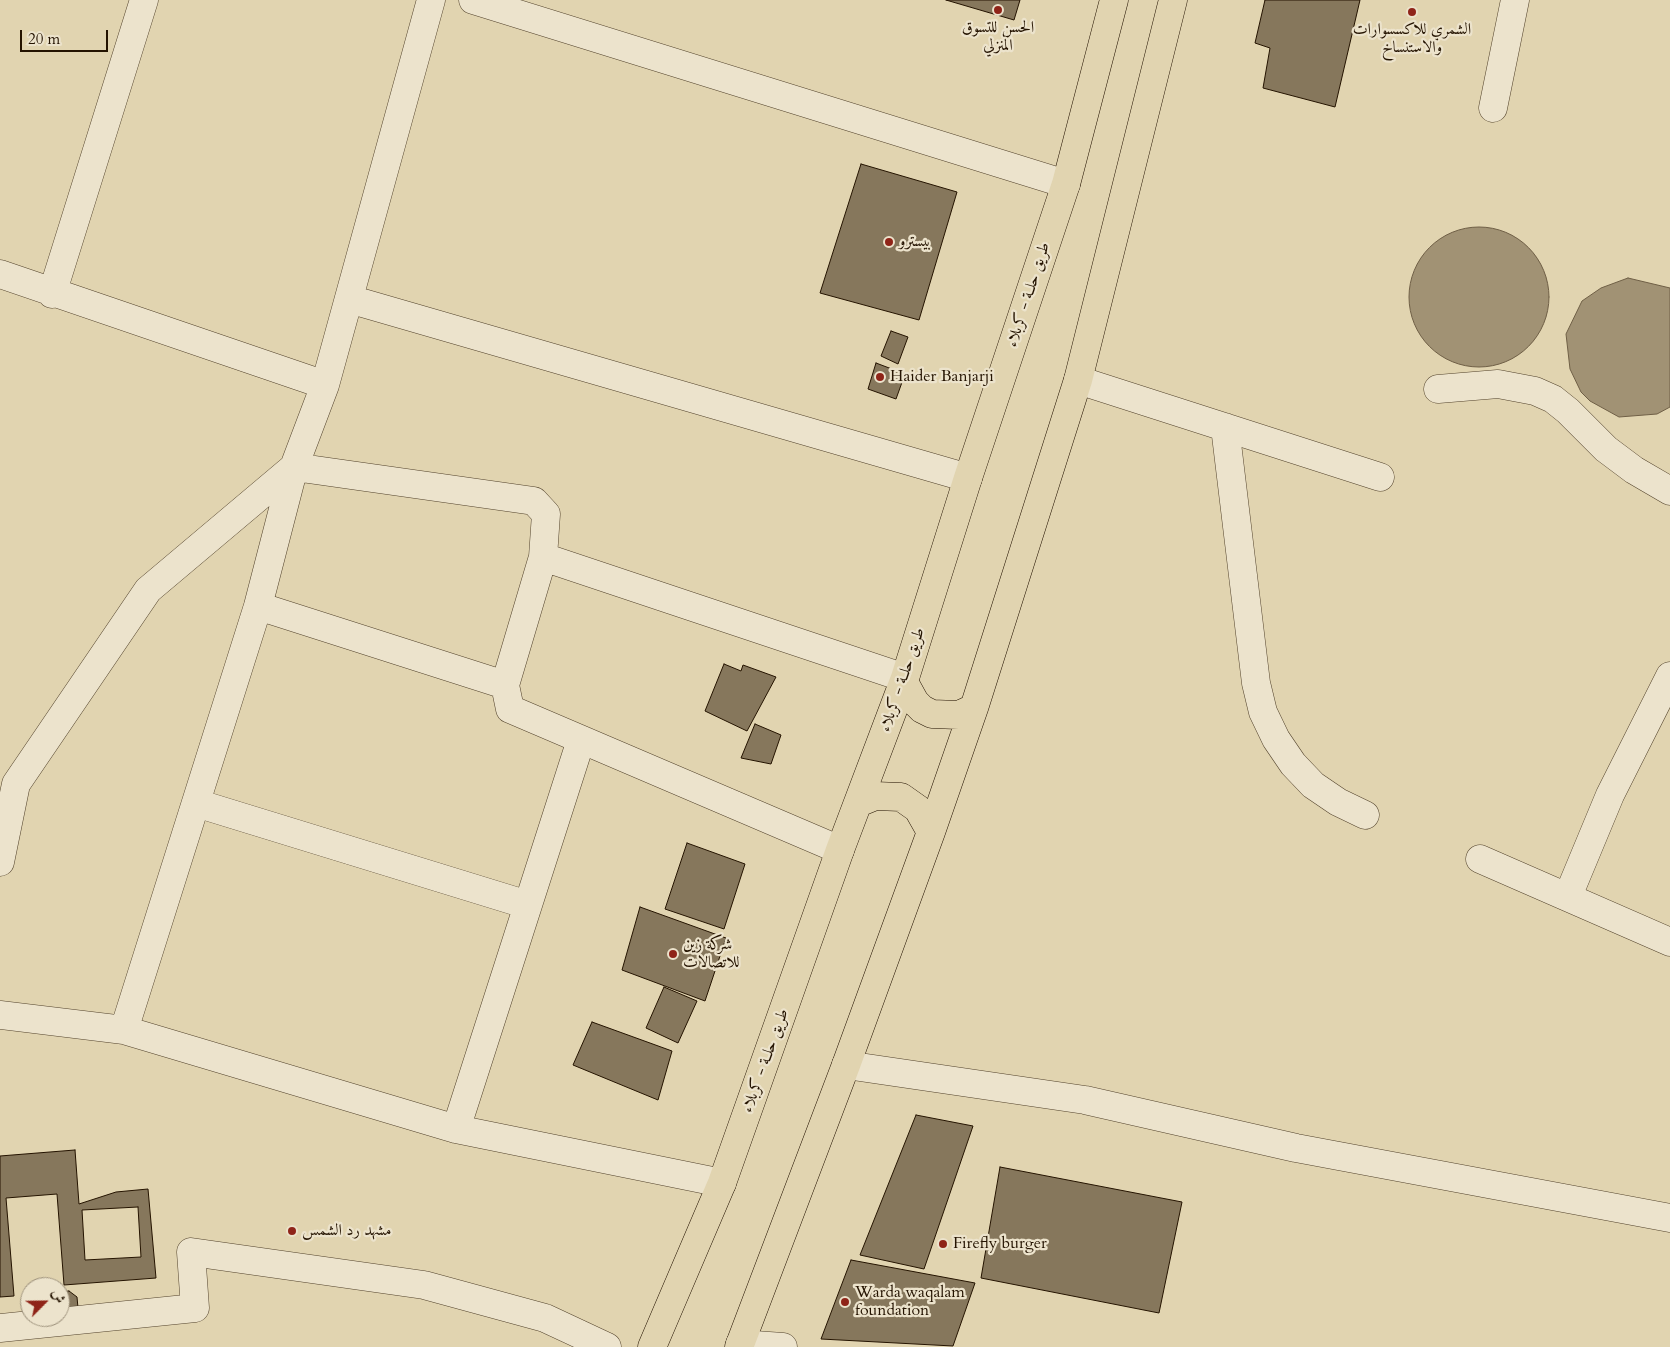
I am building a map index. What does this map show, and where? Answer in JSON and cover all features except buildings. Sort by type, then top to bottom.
[{"type":"main road","name":"طريق حلــة - كربلاء","points":[[652,1347],[722,1183],[840,850],[904,680],[968,478],[1066,184],[1114,0]]},
{"type":"main road","points":[[740,1345],[932,832],[974,708],[1078,380],[1174,0]]},
{"type":"main road","points":[[904,680],[915,702],[922,709],[932,714],[959,715],[974,708]]},
{"type":"main road","points":[[858,803],[875,796],[901,797],[918,808],[932,832]]},
{"type":"street","points":[[52,294],[144,0]]},
{"type":"street","points":[[124,1030],[258,606],[294,467],[325,385],[431,0]]},
{"type":"street","points":[[473,0],[1066,184]]},
{"type":"street","points":[[1493,108],[1515,0]]},
{"type":"street","points":[[0,274],[52,294],[325,385]]},
{"type":"street","points":[[349,299],[968,478]]},
{"type":"street","points":[[1078,380],[1380,477]]},
{"type":"street","points":[[1438,389],[1498,384],[1535,391],[1553,399],[1606,448],[1634,470],[1670,491]]},
{"type":"street","points":[[1225,427],[1256,683],[1263,712],[1276,739],[1293,764],[1313,785],[1338,802],[1365,815]]},
{"type":"street","points":[[0,862],[16,784],[148,590],[294,467],[534,501],[546,514],[543,557],[505,685],[510,710],[840,850]]},
{"type":"street","points":[[543,557],[904,680]]},
{"type":"street","points":[[258,606],[505,685]]},
{"type":"street","points":[[1568,896],[1614,786],[1670,676]]},
{"type":"street","points":[[456,1129],[581,740]]},
{"type":"street","points":[[196,803],[528,905]]},
{"type":"street","points":[[1480,859],[1670,942]]},
{"type":"street","points":[[0,1016],[124,1030],[456,1129],[722,1183]]},
{"type":"street","points":[[846,1065],[1085,1100],[1296,1148],[1670,1218]]},
{"type":"street","points":[[0,1328],[195,1308],[191,1252],[424,1284],[545,1318],[607,1347]]},
{"type":"street","points":[[740,1345],[783,1347]]},
{"type":"shaded area","points":[[1479,227],[1506,233],[1518,239],[1528,248],[1537,258],[1543,270],[1549,297],[1543,324],[1537,336],[1528,346],[1518,355],[1506,361],[1479,367],[1452,361],[1440,355],[1430,346],[1421,336],[1415,324],[1409,297],[1415,270],[1421,258],[1430,248],[1440,239],[1452,233]]},
{"type":"shaded area","points":[[1628,278],[1670,288],[1670,407],[1657,414],[1619,417],[1590,401],[1581,392],[1570,369],[1566,334],[1582,301],[1601,288]]},
{"type":"place","name":"الحسن للتسوق المنزلي","points":[[998,10]]},
{"type":"place","name":"الشمري للاكسسوارات والاستنساخ","points":[[1412,12]]},
{"type":"place","name":"بيسترو","points":[[889,242]]},
{"type":"place","name":"Haider Banjarji","points":[[880,377]]},
{"type":"place","name":"شركة زين للاتصالات","points":[[673,954]]},
{"type":"place","name":"مشهد رد الشمس","points":[[292,1231]]},
{"type":"place","name":"Firefly burger","points":[[943,1244]]},
{"type":"place","name":"Warda waqalam foundation","points":[[845,1302]]}]
